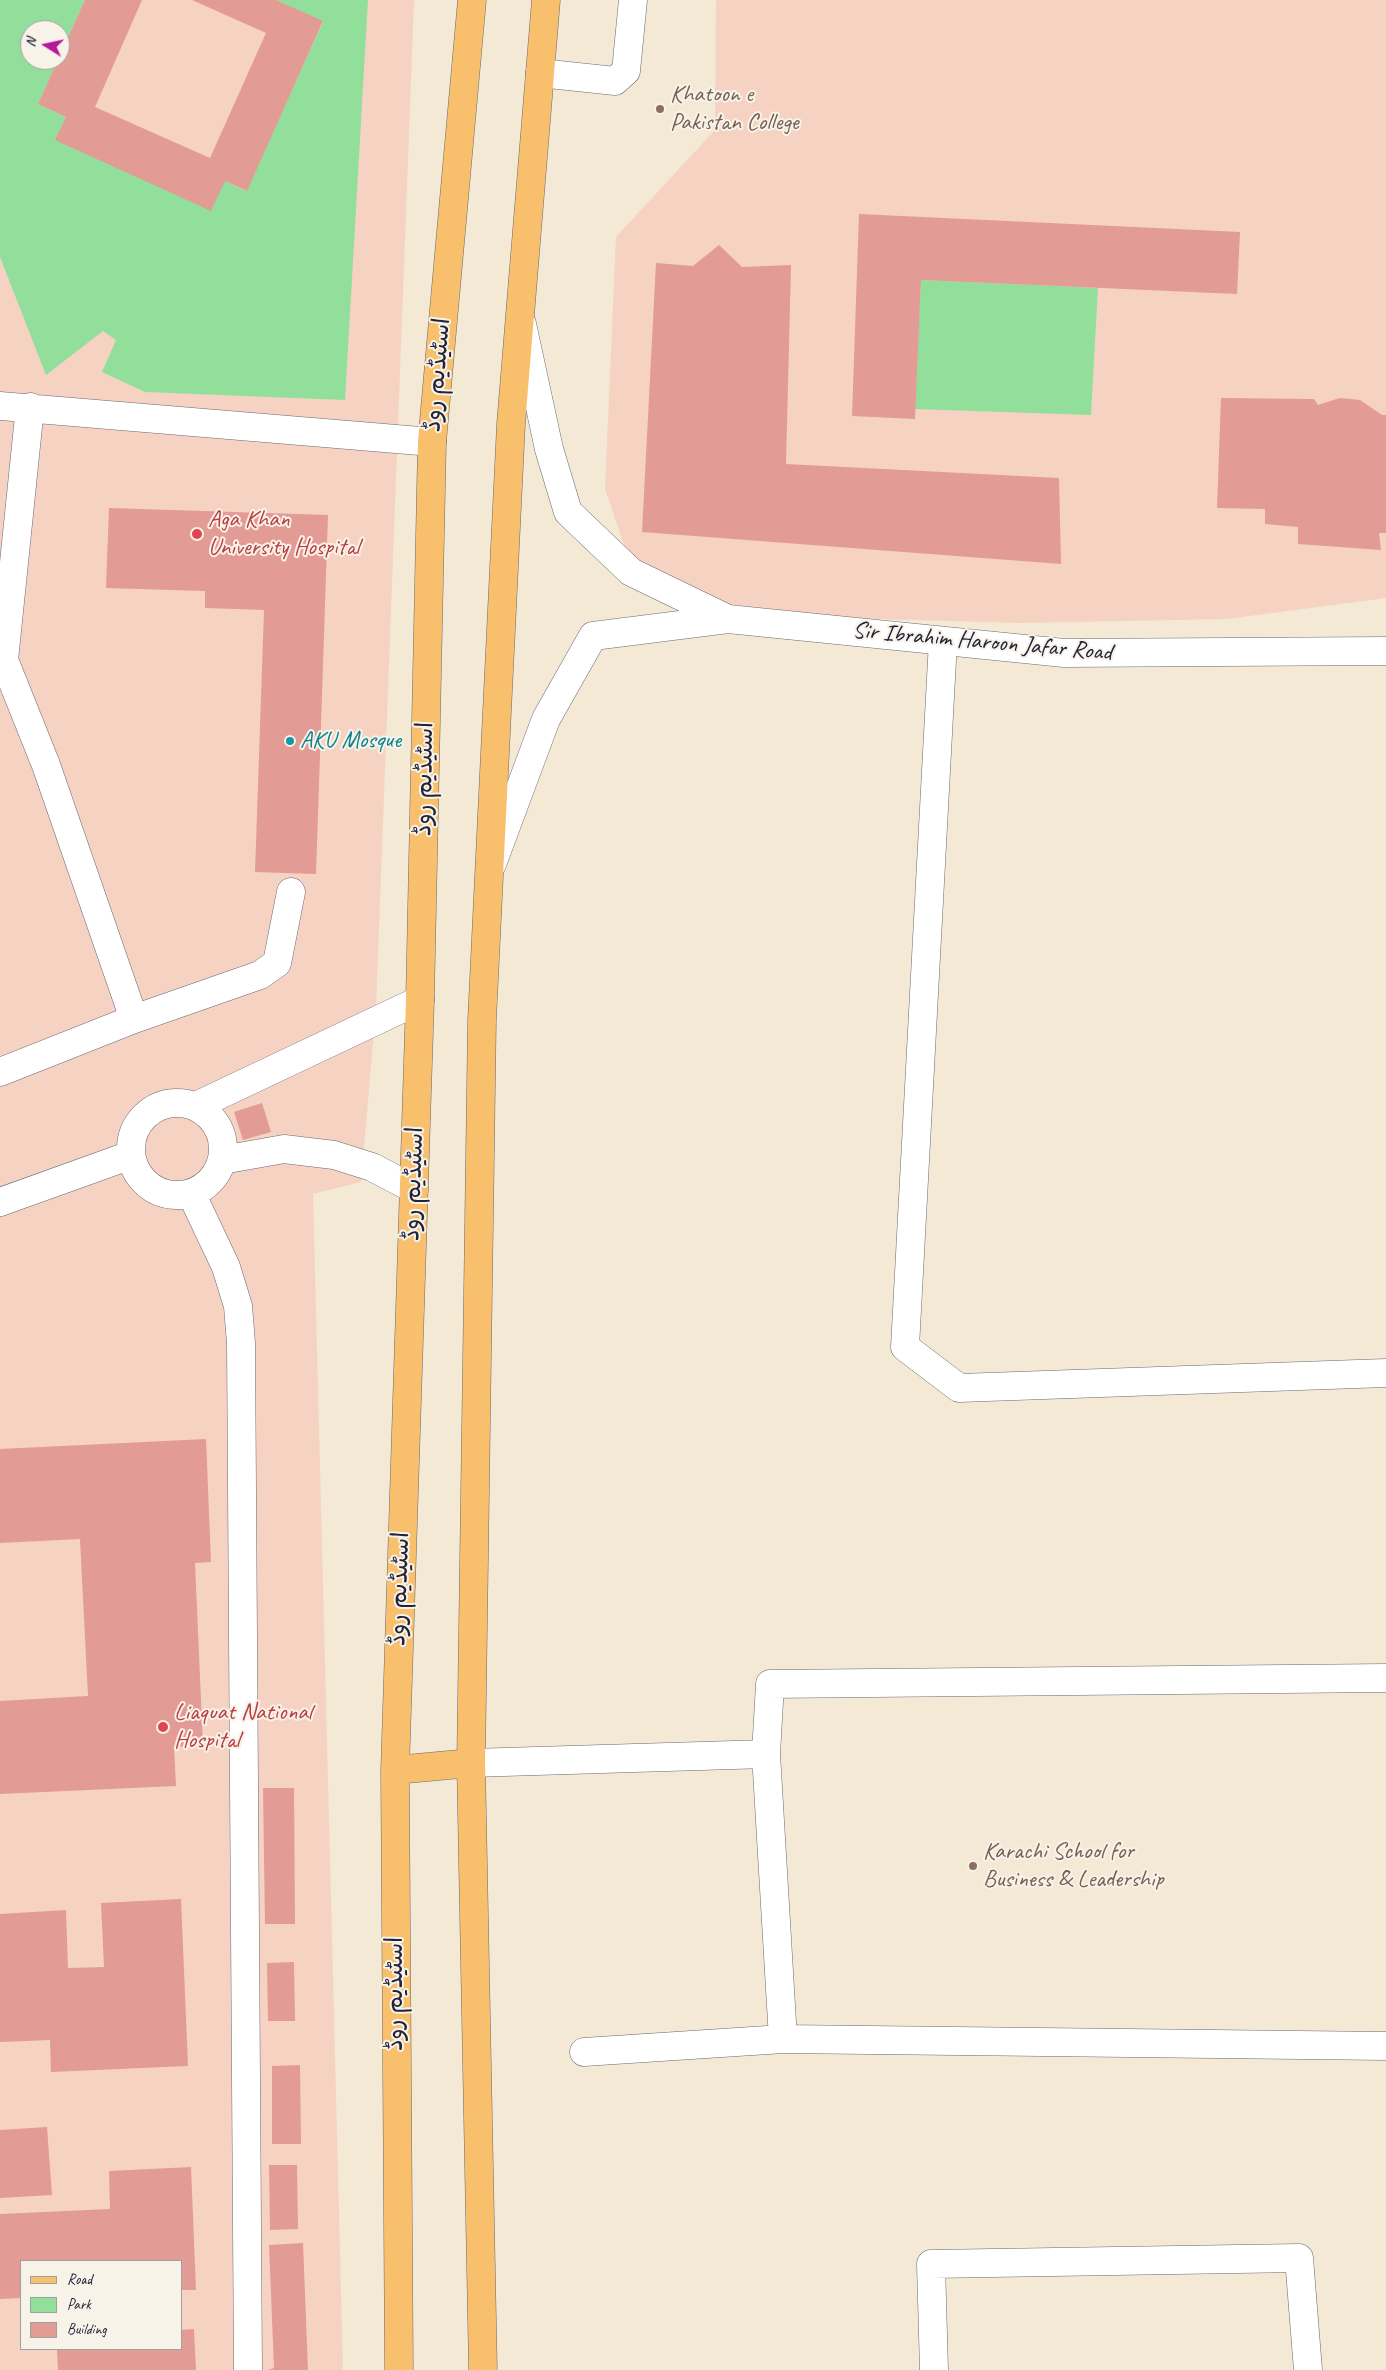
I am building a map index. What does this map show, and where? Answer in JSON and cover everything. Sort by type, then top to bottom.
[{"type":"main road","name":"اسٹیڈیم روڈ","points":[[399,2370],[395,1770],[420,1000],[432,442],[472,0]]},
{"type":"main road","points":[[483,2370],[471,1763],[482,1020],[511,424],[546,0]]},
{"type":"main road","points":[[395,1770],[471,1763]]},
{"type":"street","points":[[540,73],[615,81],[626,71],[633,0]]},
{"type":"street","points":[[520,314],[549,449],[568,512],[631,572],[728,619]]},
{"type":"street","points":[[0,406],[432,442]]},
{"type":"street","points":[[30,407],[4,660],[46,765],[134,1019]]},
{"type":"street","points":[[489,872],[546,719],[593,636],[728,619]]},
{"type":"street","name":"Sir Ibrahim Haroon Jafar Road","points":[[728,619],[1064,653],[1386,651]]},
{"type":"street","points":[[943,641],[905,1347],[958,1388],[1386,1373]]},
{"type":"street","points":[[0,1072],[134,1019],[260,975],[276,963],[291,892]]},
{"type":"street","points":[[196,1106],[420,1000]]},
{"type":"street","points":[[179,1103],[196,1106],[209,1115],[218,1128],[223,1144],[222,1160],[216,1174],[205,1187],[191,1194],[175,1195],[160,1192],[146,1183],[136,1171],[132,1155],[132,1139],[139,1124],[149,1112],[164,1105],[179,1103]]},
{"type":"street","points":[[222,1160],[284,1149],[334,1155],[372,1166],[414,1189]]},
{"type":"street","points":[[0,1202],[132,1155]]},
{"type":"street","points":[[191,1194],[226,1267],[238,1306],[241,1342],[248,2370]]},
{"type":"street","points":[[783,2038],[766,1754],[770,1684],[1386,1678]]},
{"type":"street","points":[[471,1763],[766,1754]]},
{"type":"street","points":[[584,2052],[783,2038],[1386,2046]]},
{"type":"street","points":[[934,2370],[931,2264],[1299,2258],[1308,2370]]},
{"type":"shaded area","points":[[0,0],[414,0],[376,1007],[361,1182],[313,1194],[343,2370],[0,2370]]},
{"type":"shaded area","points":[[716,0],[1386,0],[1386,598],[1227,619],[1021,623],[843,618],[719,603],[632,568],[605,489],[616,237],[715,130]]},
{"type":"green space","points":[[0,0],[85,0],[70,33],[70,20],[20,20],[20,70],[53,70],[38,104],[66,117],[56,140],[225,181],[246,191],[323,22],[276,0],[368,0],[345,400],[145,392],[102,372],[116,340],[103,331],[46,375],[0,257]]},
{"type":"green space","points":[[921,280],[1098,288],[1091,415],[915,409]]},
{"type":"building","points":[[85,0],[142,0],[95,107],[210,158],[266,33],[192,0],[276,0],[323,21],[247,191],[225,181],[211,211],[55,140],[66,117],[38,104],[53,70],[70,70],[70,33]]},
{"type":"building","points":[[859,214],[1240,232],[1237,294],[921,280],[915,419],[852,416]]},
{"type":"building","points":[[719,245],[742,267],[791,265],[786,464],[1059,478],[1061,564],[642,532],[656,263],[693,266]]},
{"type":"building","points":[[1221,398],[1314,399],[1318,405],[1340,398],[1360,400],[1382,415],[1386,415],[1386,533],[1379,533],[1381,550],[1298,544],[1298,527],[1265,524],[1265,509],[1217,508]]},
{"type":"building","name":"AKU Mosque","points":[[109,508],[328,515],[316,874],[255,872],[264,610],[205,608],[205,591],[106,588]]},
{"type":"building","points":[[262,1103],[271,1132],[243,1140],[234,1112]]},
{"type":"building","points":[[206,1439],[211,1562],[195,1563],[203,1746],[174,1747],[176,1786],[0,1794],[0,1701],[88,1696],[80,1539],[0,1543],[0,1449]]},
{"type":"building","points":[[263,1788],[294,1788],[295,1924],[265,1924]]},
{"type":"building","points":[[181,1899],[188,2066],[51,2072],[50,2040],[0,2042],[0,1914],[66,1910],[68,1968],[104,1967],[101,1903]]},
{"type":"building","points":[[294,1962],[295,2021],[268,2021],[267,1963]]},
{"type":"building","points":[[300,2065],[301,2144],[272,2144],[272,2066]]},
{"type":"building","points":[[47,2127],[52,2195],[0,2198],[0,2130]]},
{"type":"building","points":[[269,2165],[297,2165],[298,2229],[270,2230]]},
{"type":"building","points":[[191,2167],[196,2290],[182,2290],[182,2260],[20,2260],[20,2298],[0,2299],[0,2214],[110,2209],[109,2171]]},
{"type":"building","points":[[303,2243],[308,2370],[268,2370],[274,2368],[269,2245]]},
{"type":"building","points":[[194,2329],[196,2370],[58,2370],[57,2350],[182,2350],[182,2330]]},
{"type":"place","name":"Khatoon e Pakistan College","points":[[660,109]]},
{"type":"place","name":"Aga Khan University Hospital","points":[[197,534]]},
{"type":"place","name":"AKU Mosque","points":[[290,741]]},
{"type":"place","name":"Liaquat National Hospital","points":[[163,1727]]},
{"type":"place","name":"Karachi School for Business & Leadership","points":[[973,1866]]}]
